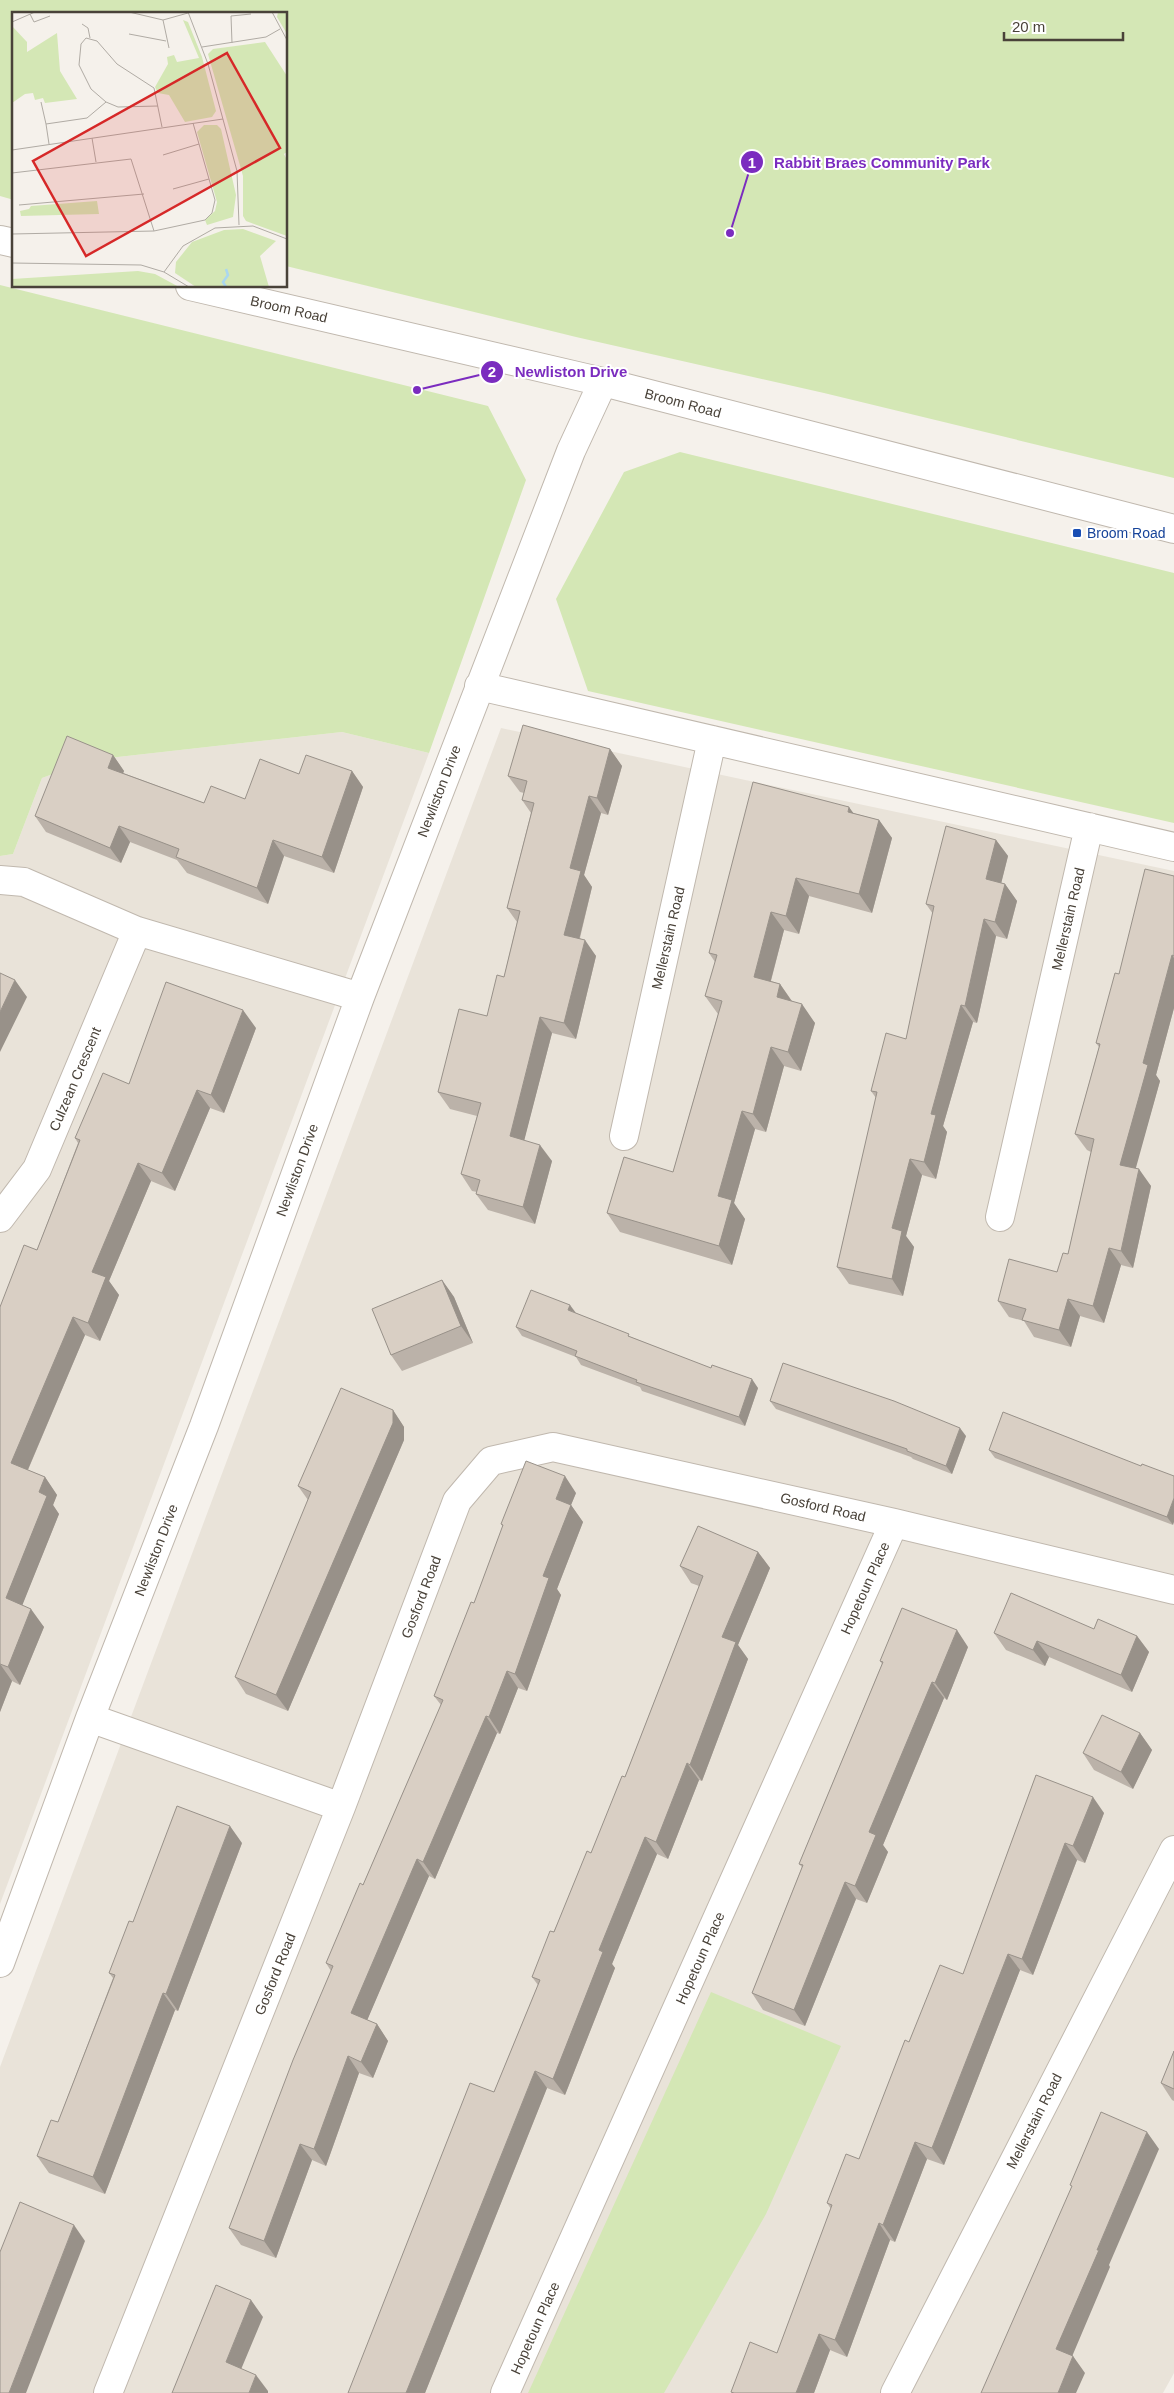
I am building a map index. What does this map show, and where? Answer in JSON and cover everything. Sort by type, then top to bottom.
[{"type":"street","name":"Broom Road","points":[[199,288],[604,382],[1174,529]]},
{"type":"street","name":"Newliston Drive","points":[[0,1963],[90,1718],[204,1426],[360,997],[571,451],[604,382]]},
{"type":"street","points":[[479,686],[1174,846]]},
{"type":"street","name":"Mellerstain Road","points":[[624,1136],[712,740]]},
{"type":"street","name":"Mellerstain Road","points":[[1000,1217],[1089,826]]},
{"type":"street","points":[[0,880],[24,882],[137,932],[360,997]]},
{"type":"street","name":"Culzean Crescent","points":[[0,1218],[37,1169],[137,932]]},
{"type":"street","name":"Gosford Road","points":[[108,2393],[341,1807],[457,1501],[492,1461],[553,1447],[894,1523],[1174,1590]]},
{"type":"street","name":"Hopetoun Place","points":[[505,2393],[894,1523]]},
{"type":"street","points":[[90,1718],[341,1807]]},
{"type":"street","name":"Mellerstain Road","points":[[895,2393],[1174,1850]]},
{"type":"shaded area","points":[[501,728],[1174,871],[1174,2373],[1163,2393],[0,2393],[0,2067]]},
{"type":"shaded area","points":[[342,732],[429,753],[0,1904],[0,856],[13,854],[42,778],[91,760]]},
{"type":"green space","points":[[0,0],[1174,0],[1174,478],[824,393],[576,337],[288,266],[288,12],[12,12],[12,199],[0,196]]},
{"type":"green space","points":[[0,285],[488,406],[526,480],[429,753],[342,732],[91,760],[42,778],[13,854],[0,856]]},
{"type":"green space","points":[[680,452],[1174,573],[1174,823],[588,691],[556,599],[624,472]]},
{"type":"green space","points":[[711,1992],[841,2046],[766,2214],[664,2393],[528,2393]]},
{"type":"building","points":[[523,725],[610,749],[597,798],[589,796],[570,868],[581,871],[564,935],[585,940],[564,1023],[540,1017],[510,1136],[540,1145],[523,1207],[476,1194],[480,1180],[461,1174],[481,1103],[438,1092],[459,1009],[487,1016],[497,975],[504,977],[520,911],[507,908],[534,803],[522,800],[527,781],[508,776]]},
{"type":"building","points":[[67,736],[113,755],[108,768],[204,803],[211,786],[245,799],[260,759],[299,774],[306,755],[352,771],[322,857],[273,840],[257,888],[176,857],[179,849],[119,826],[110,848],[35,816]]},
{"type":"building","points":[[753,782],[849,807],[848,812],[879,820],[859,894],[796,878],[786,916],[771,912],[754,977],[780,984],[777,997],[802,1004],[788,1052],[771,1047],[753,1114],[742,1111],[718,1196],[732,1200],[719,1246],[607,1213],[624,1157],[673,1172],[722,1001],[705,996],[717,955],[709,953]]},
{"type":"building","points":[[946,826],[996,840],[986,879],[1005,884],[995,922],[984,919],[965,1006],[961,1005],[931,1114],[936,1115],[924,1162],[910,1159],[892,1228],[902,1231],[892,1279],[837,1267],[877,1092],[871,1091],[886,1033],[906,1039],[934,906],[926,904]]},
{"type":"building","points":[[1145,869],[1174,876],[1174,956],[1172,955],[1143,1063],[1148,1065],[1120,1165],[1139,1169],[1121,1251],[1109,1248],[1093,1306],[1068,1299],[1059,1330],[1022,1320],[1026,1309],[998,1301],[1009,1259],[1057,1272],[1063,1253],[1068,1254],[1094,1139],[1075,1134],[1100,1044],[1096,1043],[1115,973],[1119,974]]},
{"type":"building","points":[[0,973],[15,980],[0,1012]]},
{"type":"building","points":[[166,982],[243,1010],[211,1095],[197,1090],[162,1173],[138,1163],[92,1272],[106,1277],[88,1323],[73,1317],[11,1463],[45,1477],[39,1492],[47,1496],[6,1598],[31,1609],[8,1667],[0,1664],[0,1307],[24,1245],[37,1250],[80,1140],[75,1138],[103,1073],[129,1084]]},
{"type":"building","points":[[442,1280],[461,1326],[391,1355],[372,1309]]},
{"type":"building","points":[[531,1290],[570,1305],[568,1310],[629,1334],[628,1336],[711,1368],[712,1365],[752,1379],[739,1417],[636,1382],[637,1380],[575,1356],[577,1351],[516,1327]]},
{"type":"building","points":[[783,1363],[894,1401],[960,1428],[946,1466],[907,1451],[907,1449],[770,1401]]},
{"type":"building","points":[[341,1388],[393,1410],[393,1423],[276,1695],[235,1677],[311,1492],[298,1486]]},
{"type":"building","points":[[1003,1412],[1141,1466],[1142,1464],[1174,1476],[1174,1498],[1167,1517],[989,1450]]},
{"type":"building","points":[[526,1461],[565,1476],[556,1499],[571,1505],[543,1576],[549,1578],[515,1674],[507,1671],[489,1717],[486,1716],[423,1862],[417,1859],[351,2013],[377,2024],[361,2062],[348,2056],[314,2149],[300,2144],[264,2241],[229,2228],[293,2060],[333,1966],[326,1963],[360,1883],[363,1885],[443,1700],[434,1696],[471,1602],[474,1603],[503,1525],[501,1524]]},
{"type":"building","points":[[698,1526],[758,1552],[722,1637],[736,1642],[690,1765],[687,1763],[656,1842],[645,1837],[599,1950],[603,1952],[553,2079],[535,2071],[406,2393],[348,2393],[470,2083],[494,2092],[540,1980],[532,1977],[550,1931],[554,1932],[587,1851],[591,1853],[622,1776],[625,1777],[703,1576],[680,1566]]},
{"type":"building","points":[[1011,1593],[1094,1629],[1098,1619],[1137,1636],[1121,1675],[1037,1641],[1033,1650],[994,1633]]},
{"type":"building","points":[[902,1608],[957,1630],[935,1683],[932,1682],[869,1832],[876,1835],[855,1886],[845,1882],[794,2010],[752,1993],[803,1865],[799,1864],[883,1662],[880,1661]]},
{"type":"building","points":[[1102,1715],[1140,1733],[1121,1772],[1083,1753]]},
{"type":"building","points":[[1036,1775],[1093,1797],[1073,1846],[1065,1843],[1022,1959],[1008,1954],[932,2148],[915,2142],[883,2225],[879,2223],[835,2340],[819,2334],[796,2393],[731,2392],[750,2342],[777,2353],[832,2205],[827,2203],[846,2154],[859,2159],[905,2040],[909,2042],[940,1965],[963,1974]]},
{"type":"building","points":[[177,1806],[230,1826],[166,1994],[163,1993],[93,2177],[37,2156],[51,2120],[58,2122],[115,1975],[109,1973],[129,1921],[133,1922]]},
{"type":"building","points":[[1174,2051],[1174,2089],[1161,2083]]},
{"type":"building","points":[[1101,2112],[1147,2132],[1056,2349],[1073,2356],[1058,2393],[981,2393],[1072,2186],[1070,2185]]},
{"type":"building","points":[[20,2202],[74,2225],[9,2393],[0,2393],[0,2252]]},
{"type":"building","points":[[216,2285],[251,2300],[226,2362],[256,2375],[249,2393],[172,2393]]},
{"type":"place","name":"Rabbit Braes Community Park","points":[[730,233]]},
{"type":"place","name":"Newliston Drive","points":[[417,390]]},
{"type":"place","name":"Broom Road","points":[[1077,533]]}]
